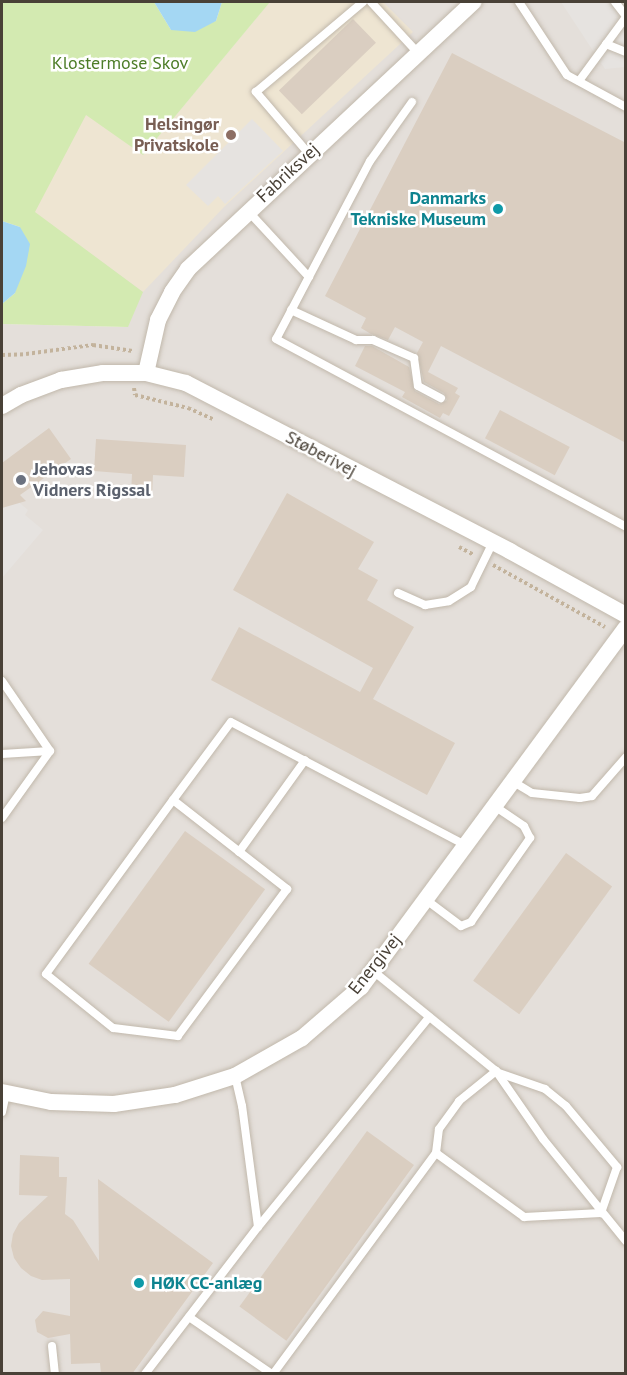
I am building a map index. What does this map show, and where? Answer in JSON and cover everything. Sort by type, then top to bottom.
[{"type":"street","name":"Fabriksvej","points":[[139,373],[149,353],[158,320],[182,277],[212,244],[473,2]]},
{"type":"street","name":"Støberivej","points":[[2,406],[21,395],[61,380],[103,373],[139,373],[186,383],[493,542],[626,615]]},
{"type":"street","name":"Energivej","points":[[4,1093],[51,1102],[114,1104],[176,1095],[235,1076],[302,1038],[360,987],[373,971],[623,631]]},
{"type":"lane","points":[[309,154],[256,92],[363,2]]},
{"type":"lane","points":[[371,2],[418,53]]},
{"type":"lane","points":[[519,2],[567,75],[626,107]]},
{"type":"lane","points":[[579,81],[626,17],[615,2]]},
{"type":"lane","points":[[606,44],[626,52]]},
{"type":"lane","points":[[412,102],[370,161],[276,339],[626,527]]},
{"type":"lane","points":[[248,211],[309,277]]},
{"type":"lane","points":[[291,310],[356,340],[373,340],[414,358],[418,386],[441,398]]},
{"type":"lane","points":[[398,593],[425,605],[449,601],[471,587],[493,542]]},
{"type":"lane","points":[[2,681],[50,751]]},
{"type":"lane","points":[[173,801],[287,889],[178,1036],[113,1029],[46,974],[173,801],[231,722],[465,845]]},
{"type":"lane","points":[[2,754],[50,751]]},
{"type":"lane","points":[[2,818],[50,751]]},
{"type":"lane","points":[[512,781],[532,794],[580,798],[592,796],[626,757]]},
{"type":"lane","points":[[239,852],[304,760]]},
{"type":"lane","points":[[425,899],[461,926],[471,922],[530,838],[524,826],[494,806]]},
{"type":"lane","points":[[373,971],[496,1071],[543,1139],[626,1241]]},
{"type":"lane","points":[[145,1374],[258,1227],[429,1017]]},
{"type":"lane","points":[[189,1317],[272,1374],[436,1153],[439,1129],[459,1101],[496,1071]]},
{"type":"lane","points":[[496,1071],[545,1089],[566,1106],[616,1167],[601,1213]]},
{"type":"lane","points":[[235,1076],[242,1106],[258,1227]]},
{"type":"lane","points":[[2,1112],[4,1093]]},
{"type":"lane","points":[[436,1153],[524,1217],[601,1213]]},
{"type":"lane","points":[[52,1346],[55,1374]]},
{"type":"path","points":[[2,355],[93,345],[149,353]]},
{"type":"path","points":[[139,373],[135,395],[188,408],[220,422]]},
{"type":"path","points":[[452,543],[623,631]]},
{"type":"shaded area","points":[[270,2],[625,2],[625,1373],[2,1374],[2,324],[128,327],[34,212],[86,114],[143,155]]},
{"type":"shaded area","name":"Helsingør Privatskole","points":[[270,2],[383,2],[413,32],[224,207],[143,292],[34,212],[86,114],[143,155]]},
{"type":"shaded area","points":[[561,2],[625,2],[625,67],[605,69]]},
{"type":"shaded area","points":[[252,119],[283,151],[225,204],[218,196],[208,206],[186,185]]},
{"type":"shaded area","points":[[15,499],[28,510],[25,515],[43,530],[2,578],[2,504],[3,506]]},
{"type":"green space","name":"Klostermose Skov","points":[[2,2],[154,2],[171,30],[216,21],[222,2],[270,2],[143,155],[86,115],[35,212],[143,292],[128,327],[2,324],[2,304],[15,293],[20,227],[2,221]]},
{"type":"water","points":[[154,2],[222,2],[216,21],[195,32],[171,30]]},
{"type":"water","points":[[2,221],[20,227],[30,244],[26,266],[15,293],[2,304]]},
{"type":"building","points":[[353,19],[376,43],[302,114],[279,91]]},
{"type":"building","name":"Danmarks Tekniske Museum","points":[[452,53],[626,143],[626,443],[441,346],[428,372],[458,388],[455,393],[460,396],[449,416],[443,413],[440,418],[402,397],[405,392],[355,366],[365,346],[372,346],[409,367],[415,391],[439,404],[447,400],[444,393],[424,382],[417,353],[423,342],[395,327],[388,340],[371,334],[361,328],[366,318],[325,296]]},
{"type":"building","points":[[500,410],[570,447],[555,475],[485,438]]},
{"type":"building","name":"Jehovas Vidners Rigssal","points":[[49,428],[71,459],[20,495],[26,501],[2,508],[2,463]]},
{"type":"building","points":[[96,439],[186,445],[184,477],[153,475],[152,496],[131,494],[132,474],[94,471]]},
{"type":"building","points":[[287,493],[374,542],[358,569],[378,580],[367,600],[414,627],[373,699],[455,743],[427,795],[211,680],[239,627],[360,692],[373,668],[233,590]]},
{"type":"building","points":[[185,831],[265,889],[169,1022],[89,964]]},
{"type":"building","points":[[566,853],[612,887],[519,1014],[473,981]]},
{"type":"building","points":[[367,1131],[414,1165],[286,1341],[239,1307]]},
{"type":"building","name":"HØK CC-anlæg","points":[[20,1155],[59,1157],[59,1177],[67,1177],[65,1214],[73,1220],[99,1261],[98,1179],[213,1263],[132,1374],[101,1374],[100,1363],[71,1364],[70,1334],[48,1338],[37,1332],[35,1320],[43,1311],[70,1316],[70,1279],[42,1280],[31,1276],[14,1258],[11,1246],[13,1234],[19,1223],[48,1196],[19,1195]]},
{"type":"place","name":"Helsingør Privatskole","points":[[231,135]]},
{"type":"place","name":"Danmarks Tekniske Museum","points":[[498,209]]},
{"type":"place","name":"Jehovas Vidners Rigssal","points":[[21,480]]},
{"type":"place","name":"HØK CC-anlæg","points":[[139,1283]]}]
